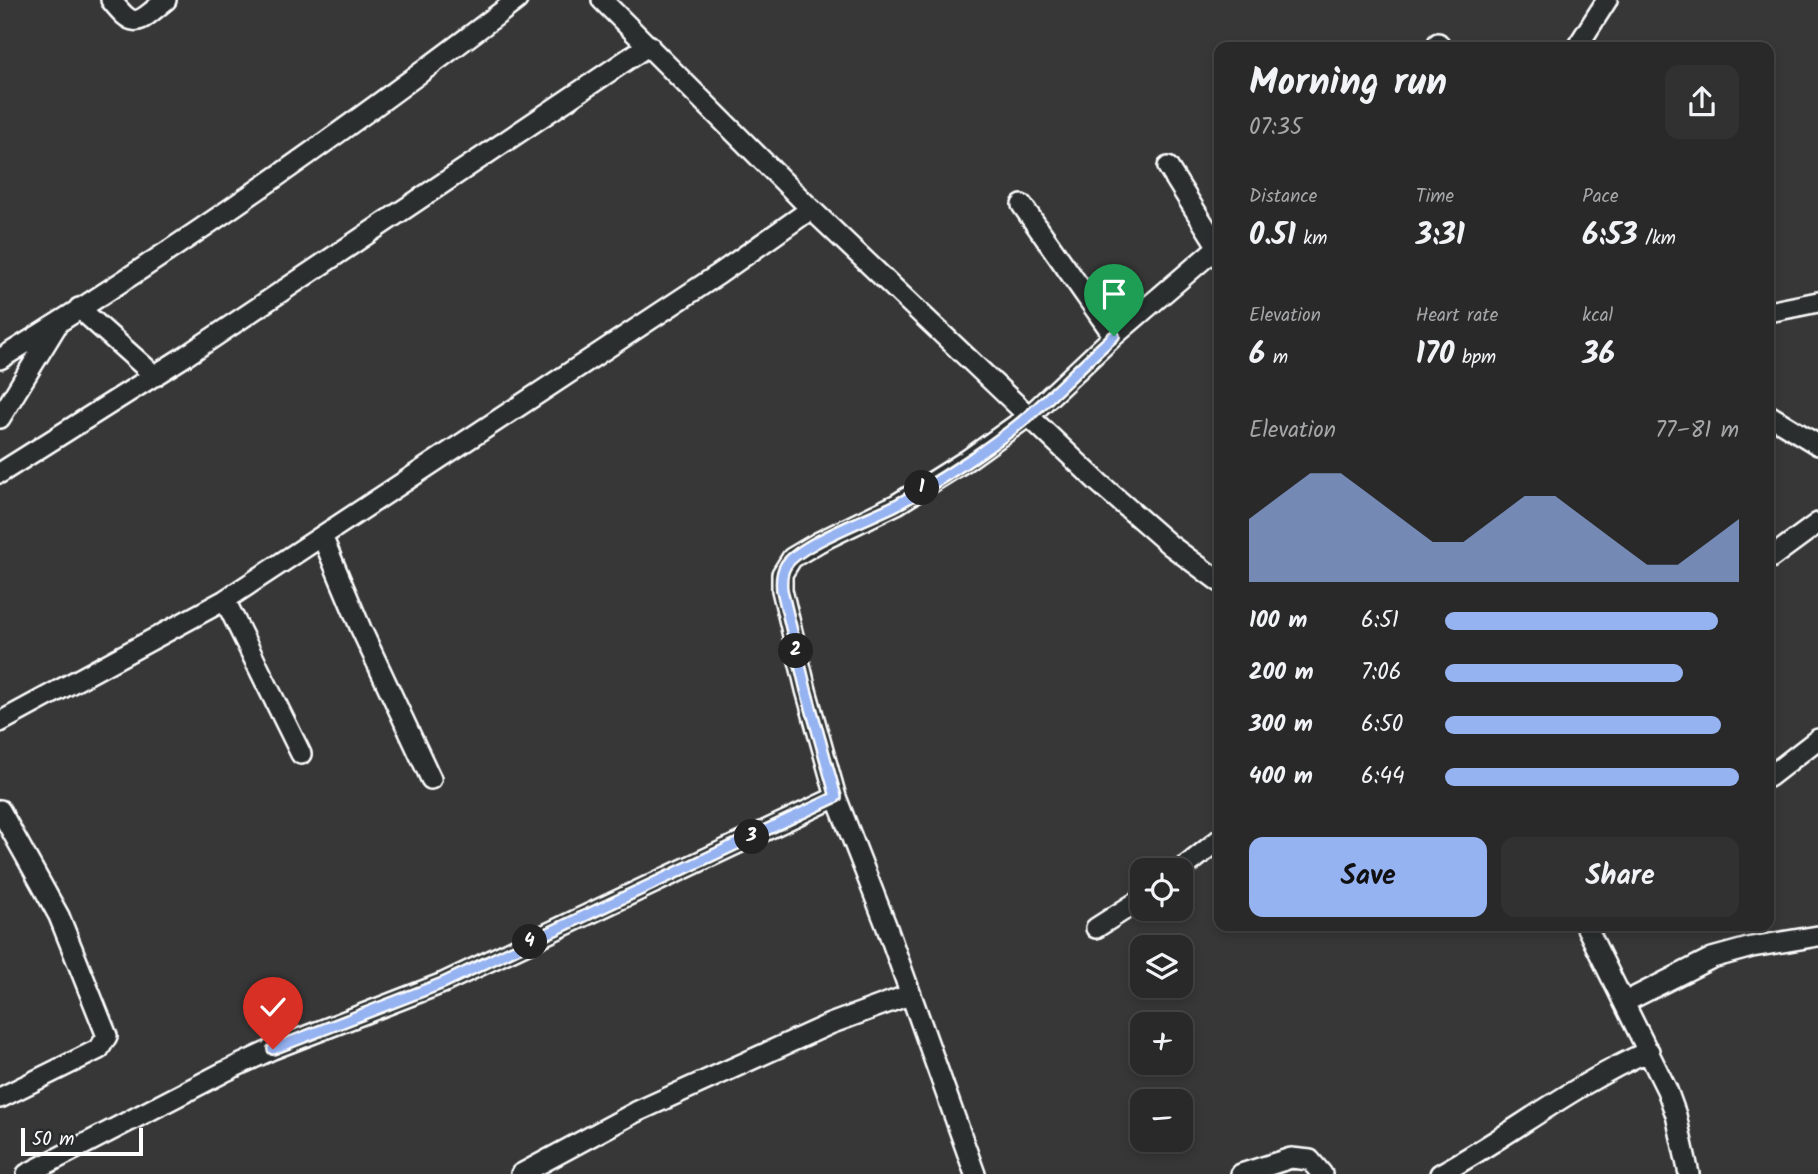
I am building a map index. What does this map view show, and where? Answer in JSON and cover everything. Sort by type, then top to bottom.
[{"type":"street","points":[[111,0],[126,19],[133,22],[139,21],[166,0]]},
{"type":"street","points":[[0,359],[192,234],[517,0]]},
{"type":"street","points":[[602,0],[811,209],[1099,483],[1170,545],[1214,578]]},
{"type":"street","points":[[1580,42],[1607,0]]},
{"type":"street","points":[[0,473],[155,376],[649,45]]},
{"type":"street","points":[[1168,167],[1214,238]]},
{"type":"street","points":[[1022,205],[1114,336]]},
{"type":"street","points":[[0,722],[225,600],[719,274],[811,209]]},
{"type":"street","points":[[975,1174],[958,1119],[836,797],[806,690],[782,590],[782,574],[792,558],[897,504],[967,460],[1030,415],[1114,336],[1214,250]]},
{"type":"street","points":[[1774,311],[1818,302]]},
{"type":"street","points":[[79,308],[155,376]]},
{"type":"street","points":[[0,418],[59,321]]},
{"type":"street","points":[[1774,418],[1818,445]]},
{"type":"street","points":[[1774,555],[1818,523]]},
{"type":"street","points":[[322,536],[361,629],[431,779]]},
{"type":"street","points":[[225,600],[301,754]]},
{"type":"street","points":[[1774,773],[1818,739]]},
{"type":"street","points":[[27,1174],[273,1049],[443,983],[836,797]]},
{"type":"street","points":[[0,810],[59,916],[107,1036],[99,1049],[0,1098]]},
{"type":"street","points":[[1193,860],[1214,844]]},
{"type":"street","points":[[1096,928],[1130,906]]},
{"type":"street","points":[[1589,931],[1649,1051],[1676,1115],[1689,1174]]},
{"type":"street","points":[[1625,1002],[1712,958],[1752,947],[1818,936]]},
{"type":"street","points":[[521,1174],[636,1112],[830,1024],[909,995]]},
{"type":"street","points":[[1440,1174],[1616,1065],[1649,1051]]},
{"type":"street","points":[[1241,1174],[1275,1161],[1302,1157],[1310,1160],[1322,1174]]},
{"type":"route","points":[[273,1049],[443,983],[836,797],[782,590],[782,574],[786,565],[792,558],[819,542],[897,504],[967,460],[1030,415],[1114,336]]}]
